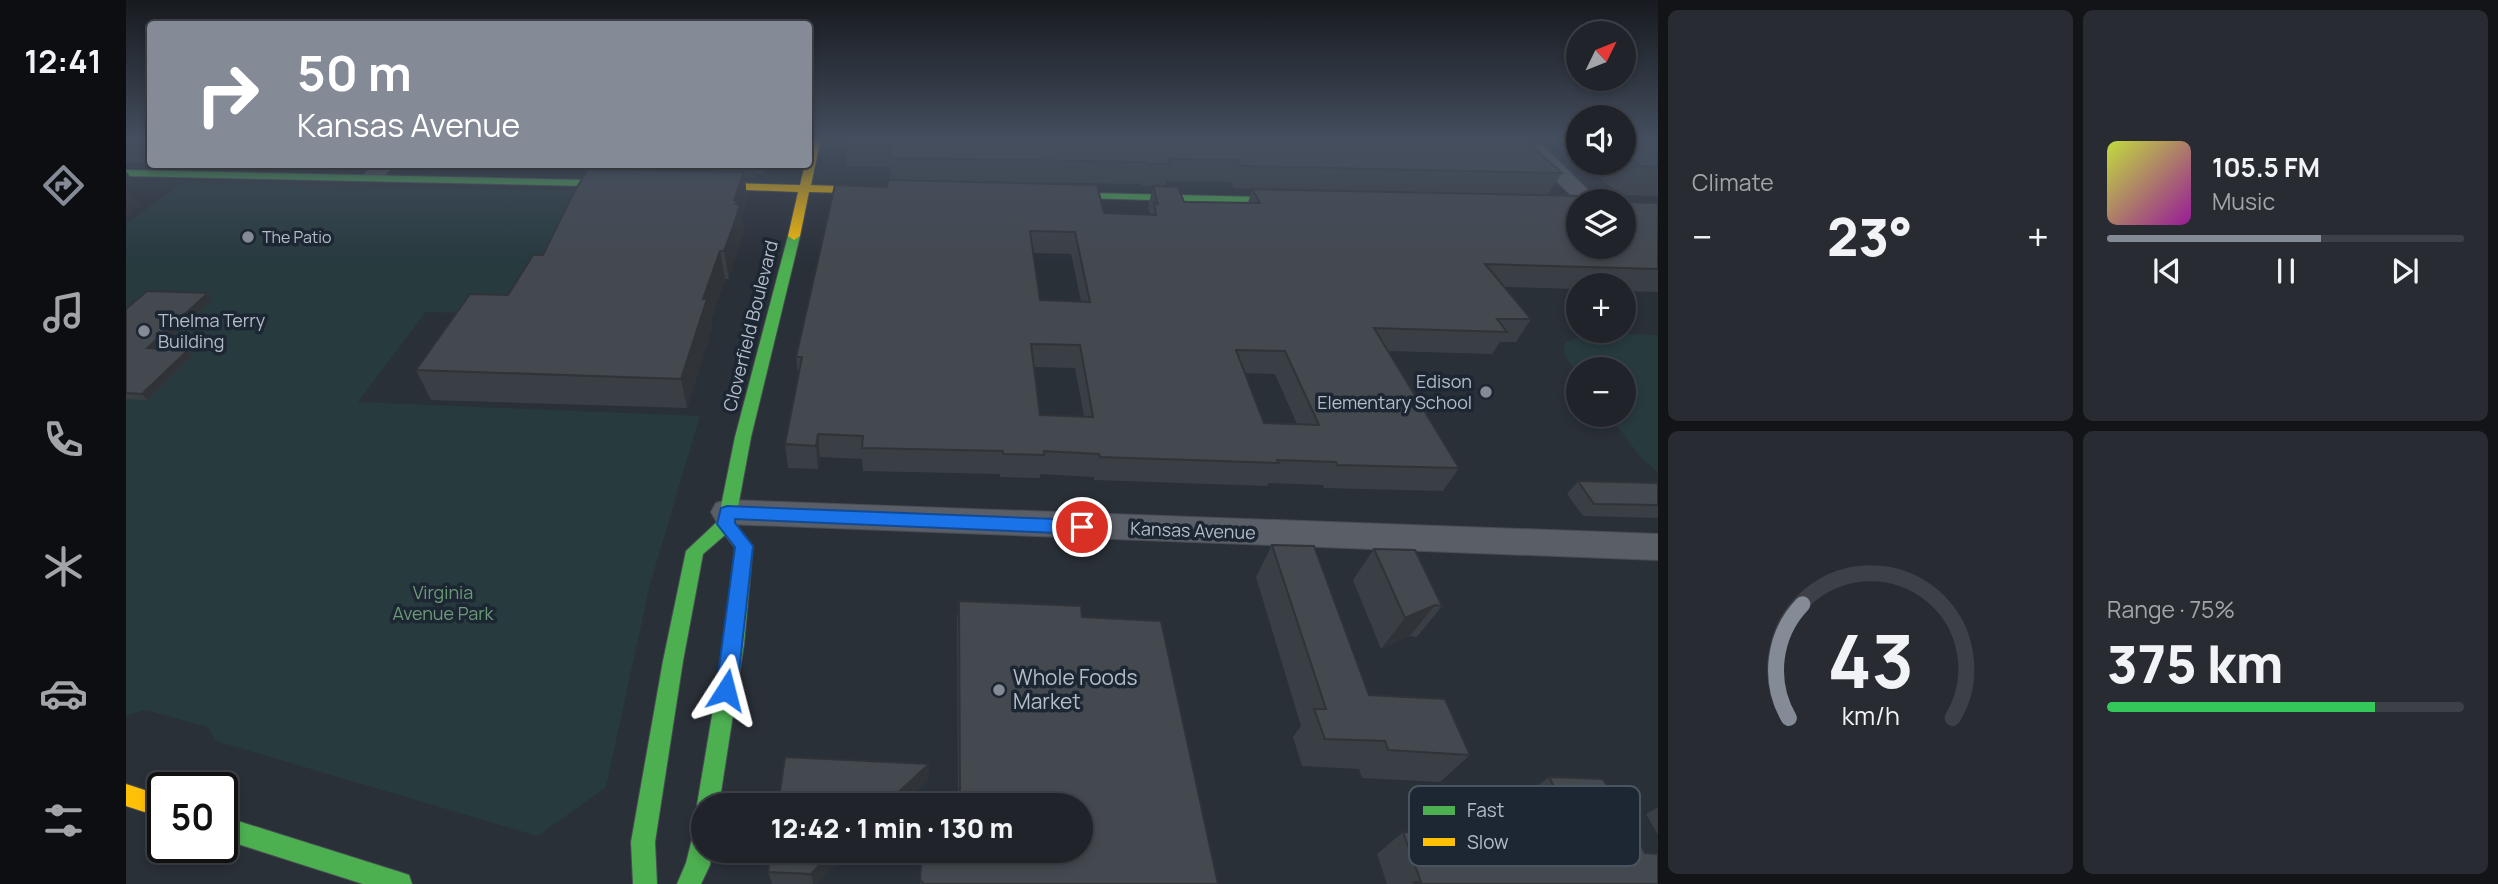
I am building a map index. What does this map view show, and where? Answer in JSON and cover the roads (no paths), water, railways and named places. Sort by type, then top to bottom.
[{"type":"main road","points":[[550,179],[648,184]]},
{"type":"main road","name":"Cloverfield Boulevard","points":[[727,518],[743,437],[807,179]]},
{"type":"main road","points":[[675,185],[902,191]]},
{"type":"main road","points":[[1033,194],[1312,201]]},
{"type":"main road","points":[[645,884],[643,842],[673,661],[695,551],[727,518],[744,546],[743,563],[732,655],[710,793]]},
{"type":"main road","points":[[126,795],[147,802]]},
{"type":"main road","points":[[238,832],[400,884]]},
{"type":"main road","points":[[689,884],[698,863]]},
{"type":"street","name":"Kansas Avenue","points":[[727,518],[1658,547]]},
{"type":"place","name":"The Patio","points":[[248,237]]},
{"type":"place","name":"Thelma Terry Building","points":[[144,331]]},
{"type":"place","name":"Edison Elementary School","points":[[1486,392]]},
{"type":"place","name":"Whole Foods Market","points":[[999,690]]},
{"type":"park label","name":"Virginia Avenue Park","points":[[443,603]]}]
